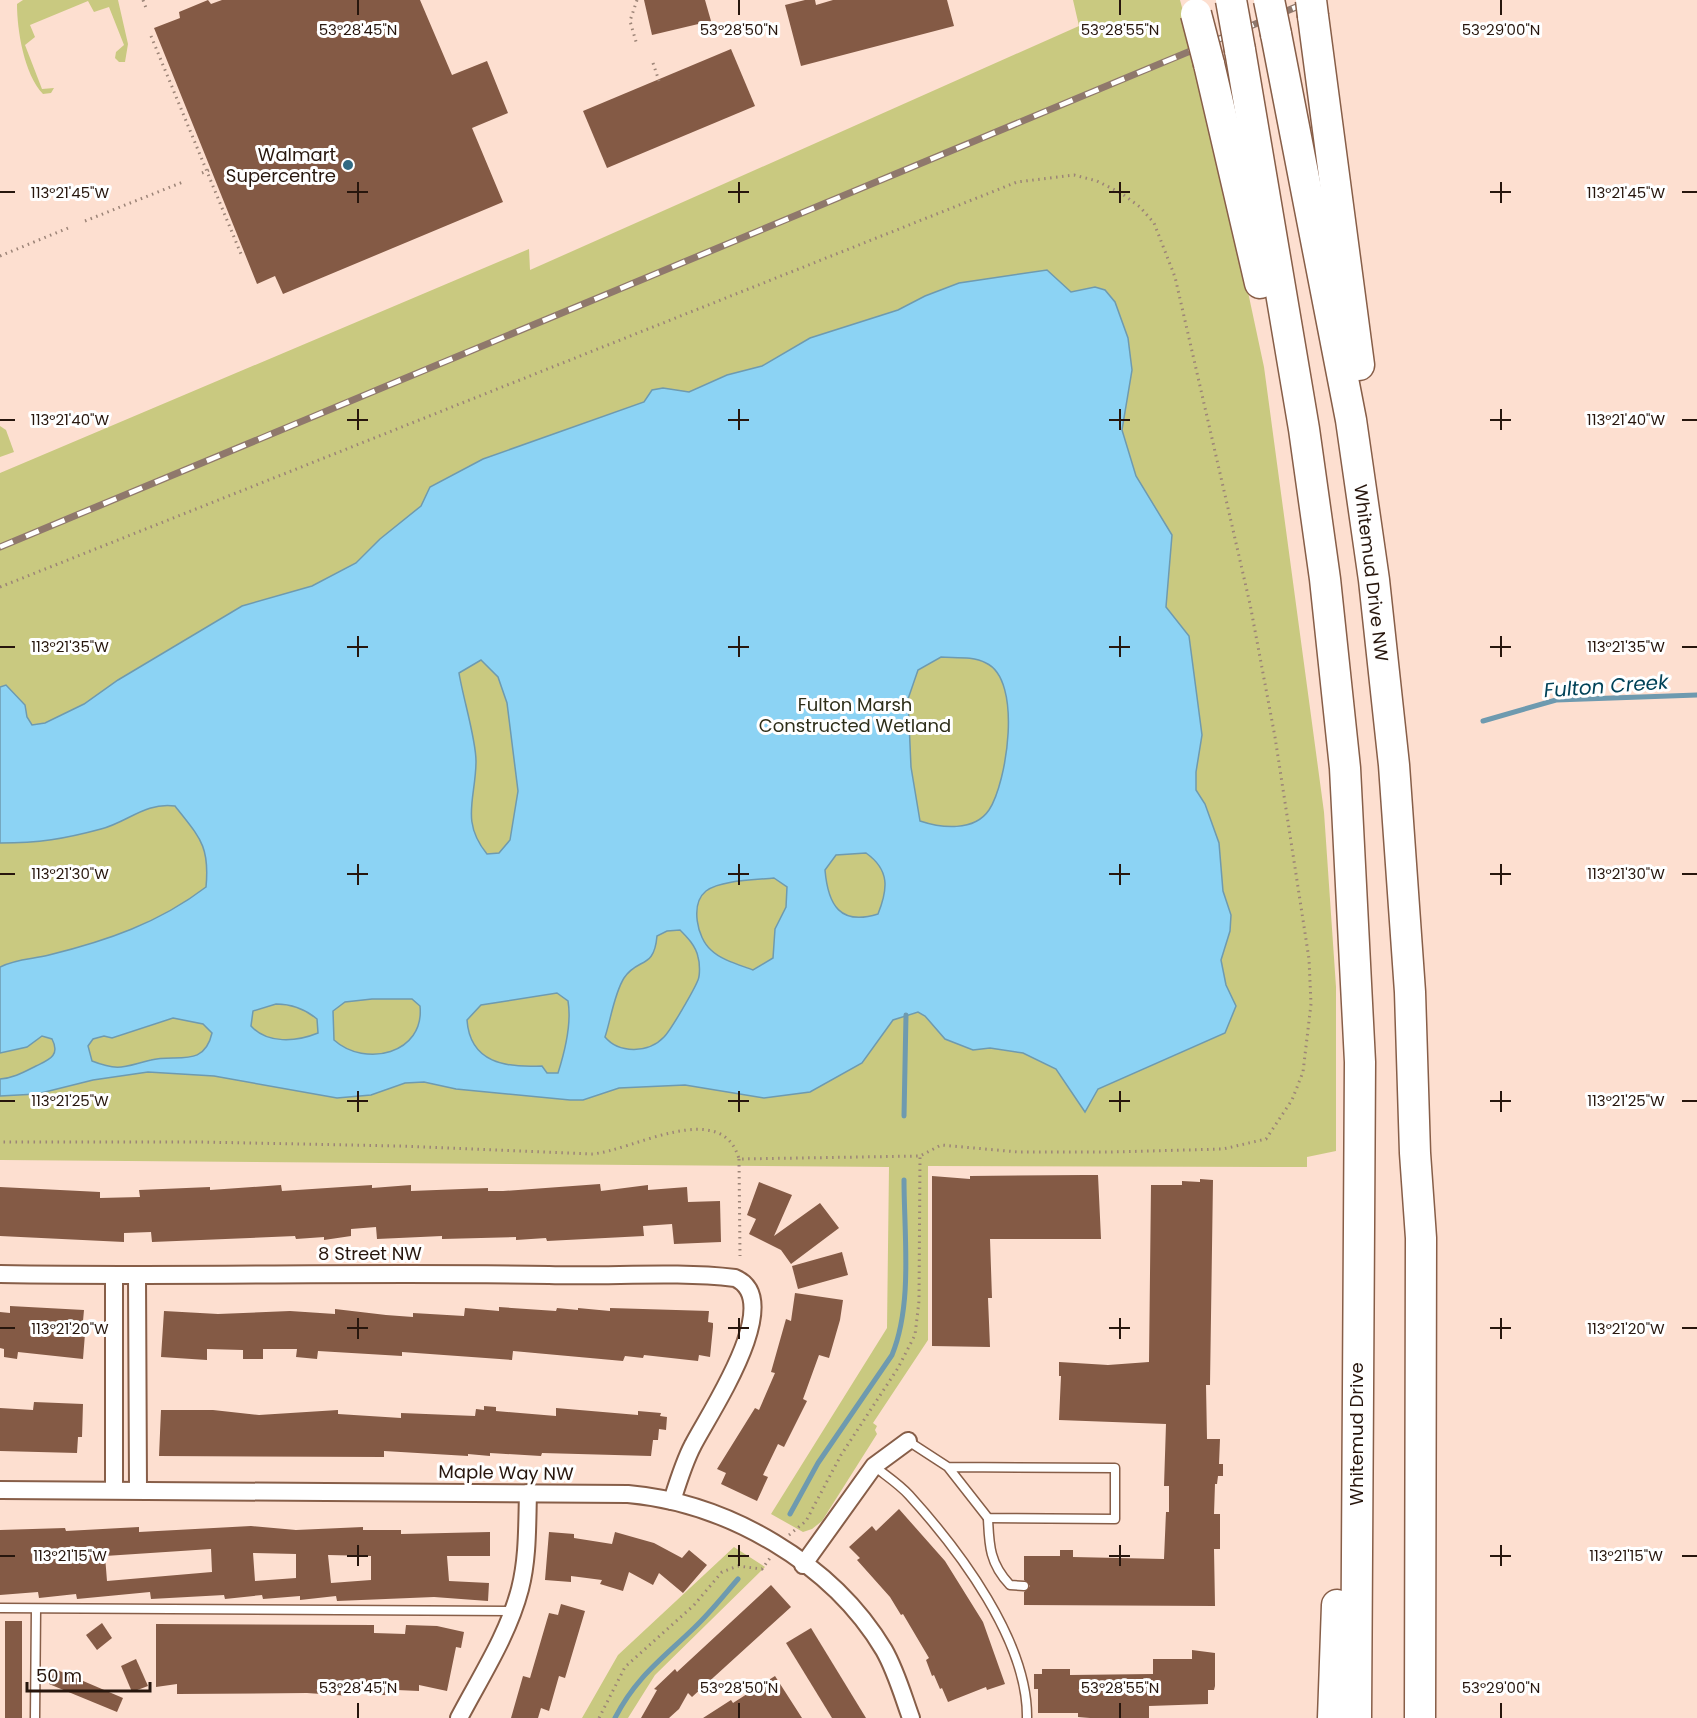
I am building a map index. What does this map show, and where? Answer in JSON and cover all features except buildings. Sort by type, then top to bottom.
[{"type":"highway","points":[[1231,0],[1302,417],[1325,579]]},
{"type":"highway","name":"Whitemud Drive NW","points":[[1269,0],[1351,420],[1374,580],[1394,765],[1410,992],[1415,1153],[1421,1238],[1422,1402]]},
{"type":"highway","points":[[1194,7],[1234,166],[1325,579]]},
{"type":"highway","points":[[1312,8],[1361,383],[1374,580]]},
{"type":"highway","name":"Whitemud Drive","points":[[1325,579],[1345,768],[1359,1020],[1356,1718]]},
{"type":"highway","points":[[1333,1718],[1358,1215]]},
{"type":"highway","points":[[1420,1718],[1422,1402]]},
{"type":"highway","points":[[1422,1402],[1434,1558],[1437,1718]]},
{"type":"street","name":"8 Street NW","points":[[0,1274],[114,1276],[367,1273],[623,1274],[718,1276],[740,1280],[747,1285],[752,1297],[750,1331],[737,1363],[693,1444],[672,1501]]},
{"type":"street","points":[[114,1276],[114,1489]]},
{"type":"street","points":[[137,1276],[138,1489]]},
{"type":"street","points":[[803,1565],[874,1466],[908,1441]]},
{"type":"street","name":"Maple Way NW","points":[[0,1490],[138,1489],[628,1494],[672,1501],[734,1521],[779,1546],[841,1596],[866,1624],[885,1652],[911,1718]]},
{"type":"street","points":[[459,1718],[503,1637],[513,1611],[524,1567],[528,1493]]},
{"type":"lane","points":[[908,1441],[948,1467],[988,1518],[990,1554],[998,1572],[1010,1585],[1024,1586]]},
{"type":"lane","points":[[874,1466],[908,1493],[966,1568],[993,1610],[1015,1655],[1026,1692],[1027,1718]]},
{"type":"lane","points":[[948,1467],[1115,1468],[1115,1519],[988,1518]]},
{"type":"lane","points":[[0,1608],[513,1611]]},
{"type":"lane","points":[[35,1718],[36,1609]]},
{"type":"path","points":[[143,0],[147,8]]},
{"type":"path","points":[[637,0],[630,21],[637,45]]},
{"type":"path","points":[[152,36],[209,170],[241,254],[244,253]]},
{"type":"path","points":[[653,63],[659,81]]},
{"type":"path","points":[[202,173],[209,170]]},
{"type":"path","points":[[0,587],[1017,182],[1074,175],[1097,181],[1121,193],[1140,207],[1154,224],[1171,263],[1250,604],[1275,737],[1309,959],[1311,1004],[1303,1072],[1292,1100],[1266,1139],[1223,1149],[1057,1152],[941,1145],[920,1156],[739,1159]]},
{"type":"path","points":[[85,221],[183,182]]},
{"type":"path","points":[[0,256],[68,228]]},
{"type":"path","points":[[0,1142],[236,1143],[592,1154],[612,1152],[667,1132],[689,1130],[721,1134],[732,1141],[739,1159],[740,1256]]},
{"type":"path","points":[[789,1535],[806,1521],[841,1455],[898,1368],[915,1335],[919,1301],[920,1156]]},
{"type":"path","points":[[599,1718],[625,1667],[694,1605],[722,1572],[738,1566],[762,1569],[771,1557]]},
{"type":"green space","points":[[23,0],[118,0],[128,44],[125,62],[119,62],[115,58],[116,52],[124,45],[109,7],[94,12],[88,1],[30,25],[35,37],[25,45],[42,89],[54,88],[51,93],[43,94],[31,75],[23,51],[17,4]]},
{"type":"green space","name":"Fulton Marsh Constructed Wetland","points":[[1073,0],[1180,0],[1209,109],[1264,367],[1324,812],[1336,987],[1336,1151],[1307,1157],[1307,1167],[928,1166],[928,1340],[873,1423],[877,1426],[875,1430],[877,1434],[822,1521],[812,1529],[803,1532],[771,1514],[887,1328],[889,1167],[0,1160],[0,473],[529,249],[530,270],[1079,26]]},
{"type":"green space","points":[[0,426],[6,430],[14,452],[0,457]]},
{"type":"green space","points":[[734,1547],[765,1567],[655,1675],[628,1718],[582,1718],[618,1655]]},
{"type":"water","name":"Fulton Marsh Constructed Wetland","points":[[1047,270],[1071,292],[1095,287],[1105,290],[1115,302],[1128,338],[1132,370],[1122,430],[1136,476],[1172,535],[1166,607],[1189,636],[1202,735],[1196,772],[1196,790],[1205,804],[1219,843],[1223,891],[1231,915],[1230,931],[1221,960],[1226,985],[1236,1006],[1225,1033],[1098,1089],[1085,1112],[1056,1069],[1023,1053],[990,1048],[973,1050],[945,1039],[925,1016],[918,1012],[893,1020],[862,1063],[810,1092],[764,1098],[685,1085],[619,1088],[583,1100],[570,1100],[456,1089],[424,1082],[405,1083],[371,1095],[337,1098],[214,1076],[148,1072],[93,1080],[37,1094],[0,1096],[0,1079],[19,1074],[45,1062],[52,1057],[55,1050],[52,1039],[42,1036],[27,1047],[0,1053],[0,967],[12,962],[91,944],[151,921],[206,887],[207,873],[201,842],[175,806],[155,807],[111,826],[75,835],[51,840],[0,843],[0,687],[6,685],[25,705],[27,717],[32,725],[45,723],[84,704],[118,680],[242,606],[312,586],[356,563],[380,539],[421,506],[430,487],[483,459],[644,402],[652,390],[663,388],[689,392],[727,375],[762,366],[810,338],[898,310],[925,296],[959,283]],"holes":[[[941,657],[970,658],[981,661],[997,673],[1005,689],[1008,710],[1006,756],[996,797],[989,810],[975,822],[947,826],[920,821],[911,767],[908,699],[918,670]],[[481,660],[498,677],[507,703],[518,791],[510,840],[499,853],[487,854],[474,831],[471,809],[476,761],[472,730],[459,673]],[[866,853],[874,859],[885,880],[884,896],[878,914],[854,917],[838,910],[829,893],[825,870],[836,855]],[[774,878],[787,887],[786,907],[775,929],[773,958],[753,970],[715,954],[706,945],[699,929],[697,912],[701,897],[712,887]],[[680,930],[697,953],[698,980],[664,1037],[642,1049],[626,1049],[611,1043],[605,1037],[624,978],[653,954],[657,936],[667,931]],[[557,993],[568,1001],[568,1028],[558,1073],[547,1073],[542,1066],[516,1066],[492,1060],[475,1046],[467,1020],[481,1005]],[[372,999],[412,999],[420,1006],[419,1022],[413,1036],[403,1045],[376,1054],[347,1049],[334,1040],[333,1011],[345,1002]],[[282,1004],[308,1012],[317,1019],[318,1033],[282,1040],[265,1036],[251,1026],[253,1011]],[[173,1018],[203,1024],[212,1033],[208,1044],[196,1056],[160,1058],[122,1067],[92,1061],[88,1046],[93,1039],[104,1036],[112,1038]]]},
{"type":"waterway","name":"Fulton Creek","points":[[1483,721],[1556,700],[1697,695]]},
{"type":"waterway","points":[[904,1116],[906,1015]]},
{"type":"waterway","points":[[790,1514],[818,1463],[892,1355],[899,1335],[906,1269],[904,1180]]},
{"type":"waterway","points":[[615,1718],[641,1680],[700,1622],[738,1579]]},
{"type":"railway","points":[[0,547],[1313,0]]},
{"type":"place","name":"Walmart Supercentre","points":[[348,165]]}]
